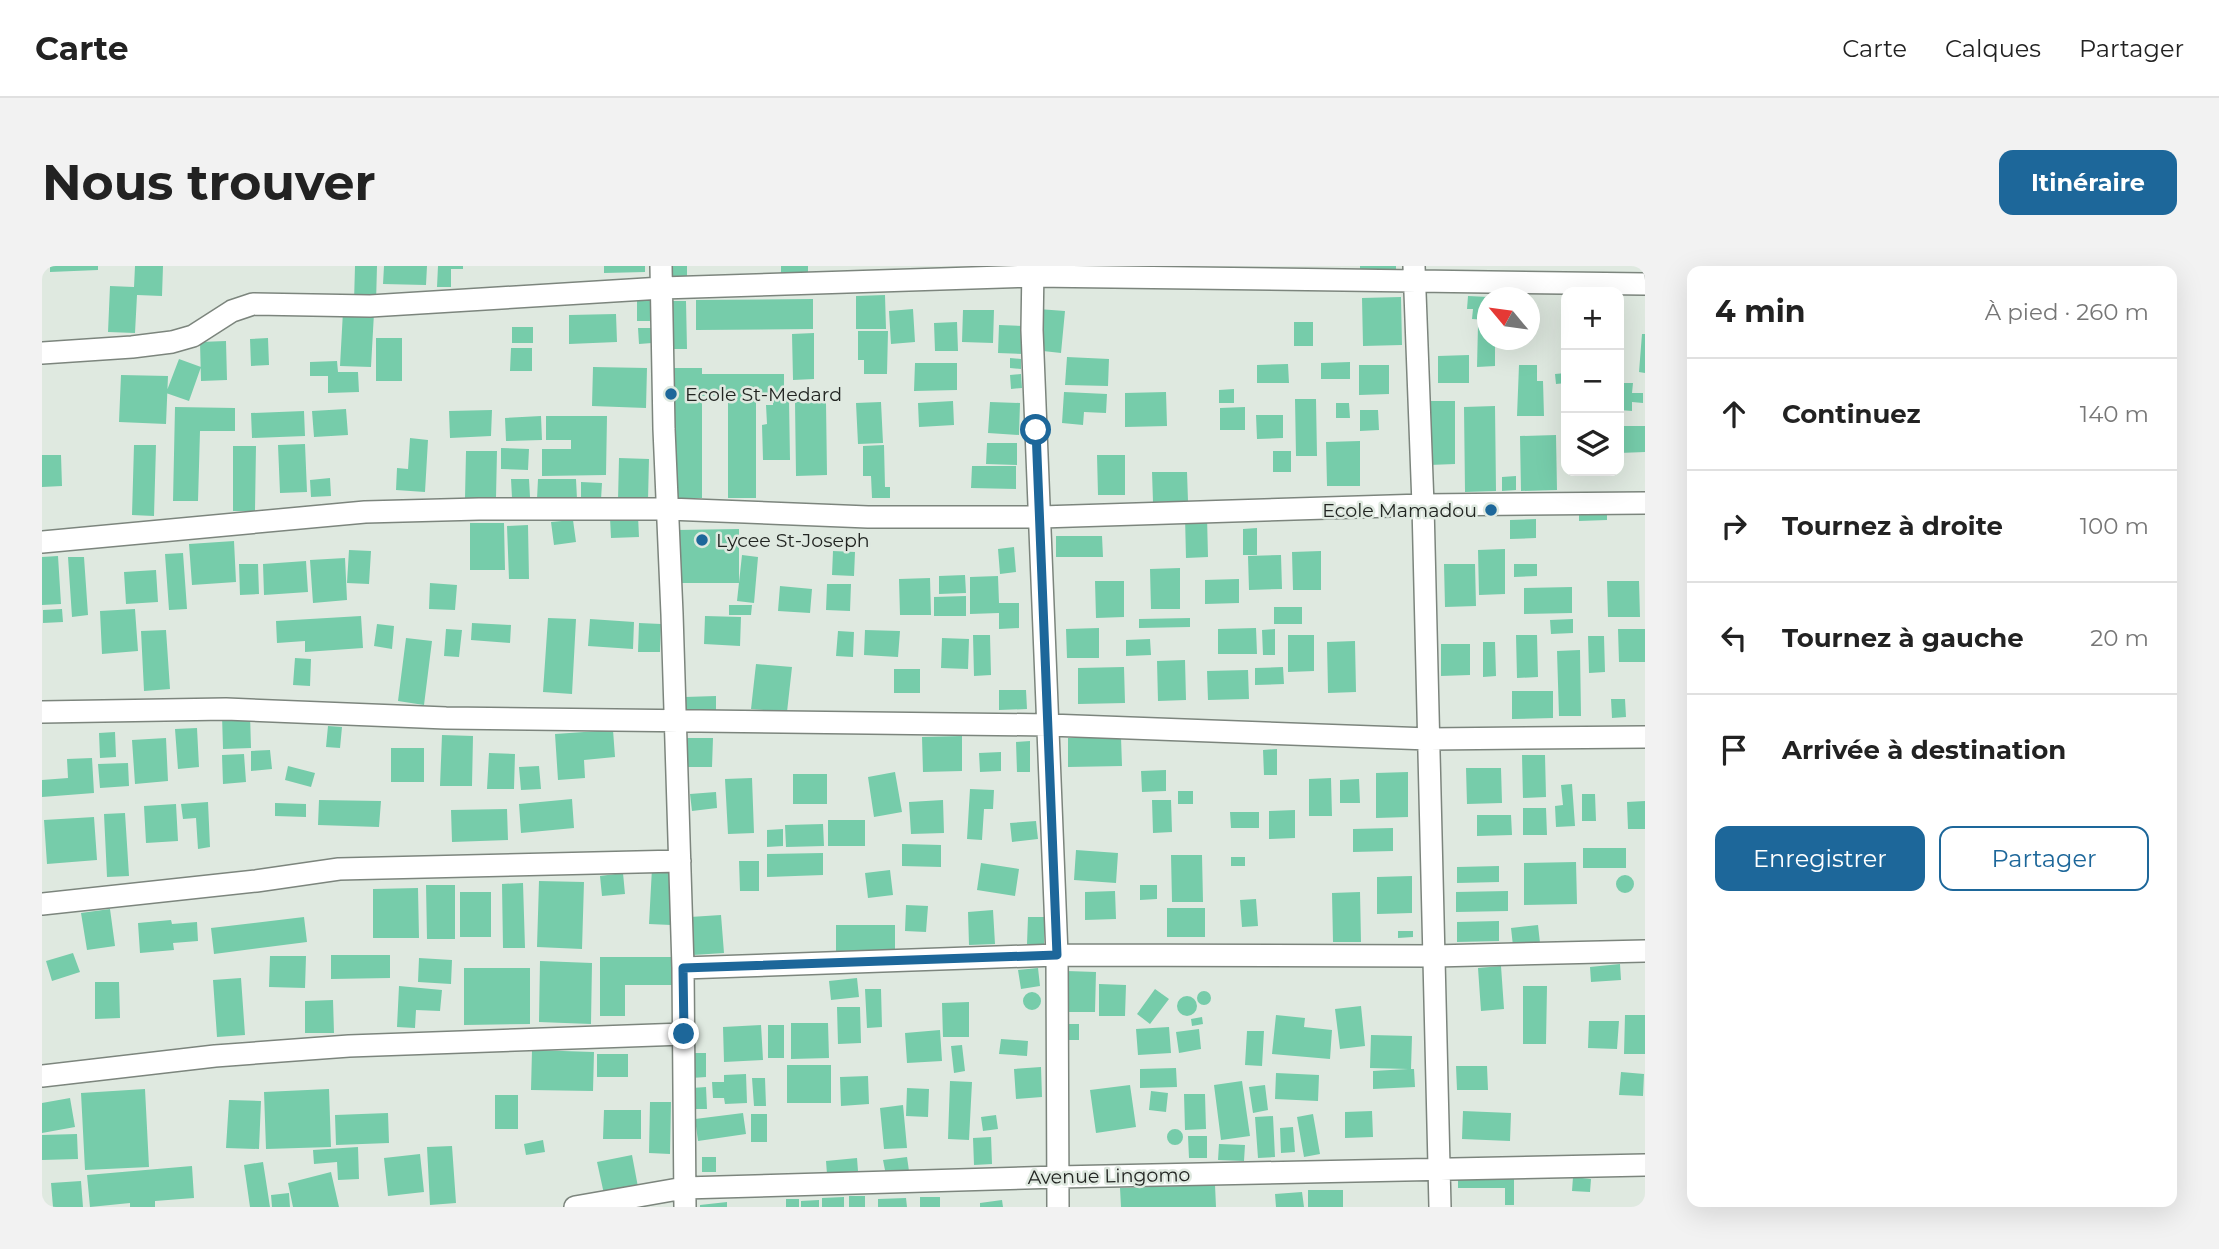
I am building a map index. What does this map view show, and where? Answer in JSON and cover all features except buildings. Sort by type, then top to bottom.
[{"type":"street","points":[[662,266],[664,429],[683,968],[684,1198]]},
{"type":"street","points":[[1033,271],[1032,330],[1057,955],[1058,1207]]},
{"type":"street","points":[[42,353],[172,342],[193,336],[232,312],[253,304],[370,306],[662,288],[1033,271],[1415,274],[1645,284]]},
{"type":"street","points":[[1415,274],[1440,1207]]},
{"type":"street","points":[[42,542],[365,512],[479,509],[668,509],[868,517],[1041,517],[1423,505],[1645,503]]},
{"type":"street","points":[[42,712],[226,709],[446,718],[1049,725],[1429,739],[1645,737]]},
{"type":"street","points":[[42,904],[339,869],[680,861]]},
{"type":"street","points":[[683,968],[1057,955],[1434,956],[1645,951]]},
{"type":"street","points":[[42,1076],[215,1056],[349,1046],[684,1034]]},
{"type":"street","name":"Avenue Lingomo","points":[[575,1207],[684,1198],[1058,1177],[1645,1165]]},
{"type":"place","name":"Ecole St-Medard","points":[[671,394]]},
{"type":"place","name":"Ecole Mamadou","points":[[1491,510]]},
{"type":"place","name":"Lycee St-Joseph","points":[[702,540]]},
{"type":"route","points":[[684,1034],[683,968],[1057,955],[1036,430]]}]
